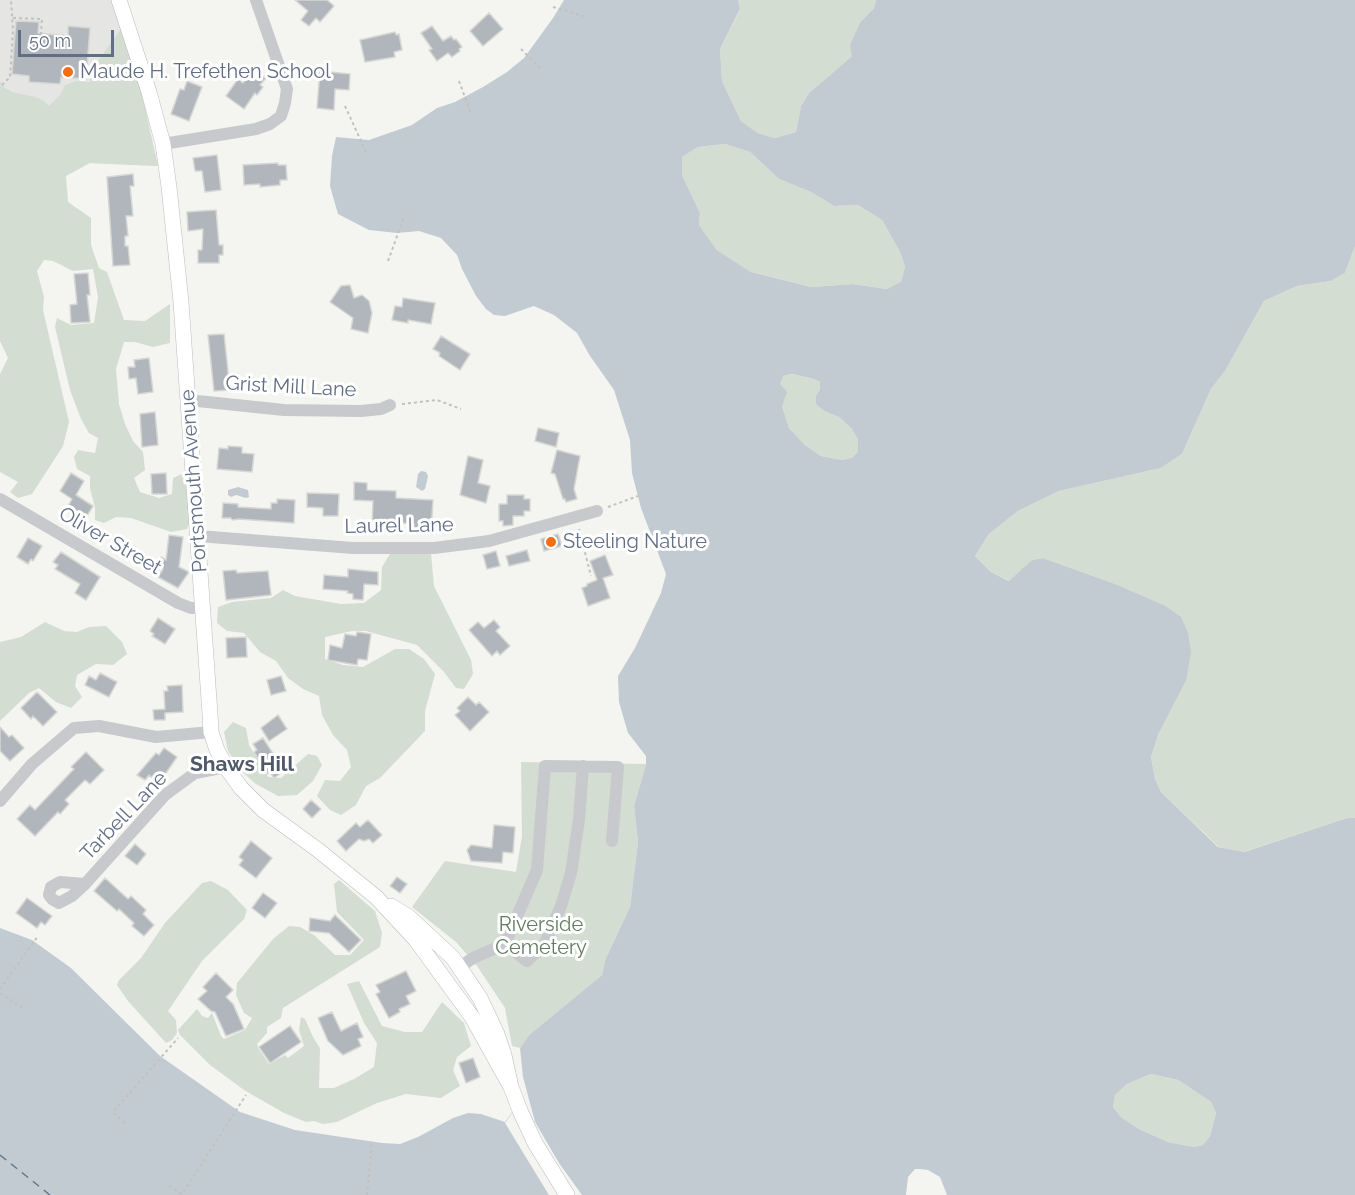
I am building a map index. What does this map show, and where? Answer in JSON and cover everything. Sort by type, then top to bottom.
[{"type":"main road","name":"Portsmouth Avenue","points":[[119,0],[136,47],[163,144],[181,302],[212,732],[217,750],[241,788],[263,810],[318,850],[376,897],[416,940],[472,1017],[511,1087],[535,1143],[567,1195]]},
{"type":"main road","name":"Portsmouth Avenue","points":[[376,897],[409,916],[460,967],[480,998],[497,1034],[511,1087]]},
{"type":"street","points":[[163,144],[256,129],[268,125],[281,116],[287,89],[256,0]]},
{"type":"street","name":"Grist Mill Lane","points":[[188,400],[284,410],[361,411],[381,409],[390,405]]},
{"type":"street","name":"Oliver Street","points":[[0,499],[178,603],[191,608],[203,608]]},
{"type":"street","name":"Laurel Lane","points":[[198,536],[353,548],[434,548],[489,541],[597,512]]},
{"type":"street","points":[[0,801],[32,764],[74,728],[99,726],[156,737],[212,732]]},
{"type":"street","points":[[460,967],[473,958],[505,944],[537,870],[545,766],[618,767],[612,841]]},
{"type":"street","points":[[505,944],[527,961],[544,945],[561,906],[572,873],[579,820],[582,766]]},
{"type":"street","name":"Tarbell Lane","points":[[85,884],[165,795],[195,773],[226,767]]},
{"type":"path","points":[[2,85],[10,77],[13,18],[11,0]]},
{"type":"path","points":[[553,7],[587,17]]},
{"type":"path","points":[[13,18],[42,19],[42,34]]},
{"type":"path","points":[[521,49],[542,70]]},
{"type":"path","points":[[459,81],[472,116]]},
{"type":"path","points":[[345,106],[366,152]]},
{"type":"path","points":[[388,261],[404,217]]},
{"type":"path","points":[[390,405],[437,400],[461,409]]},
{"type":"path","points":[[597,512],[638,496]]},
{"type":"path","points":[[575,517],[591,576]]},
{"type":"path","points":[[24,1009],[0,991],[38,936]]},
{"type":"path","points":[[126,1123],[113,1112],[178,1038]]},
{"type":"path","points":[[169,1186],[182,1194],[246,1095]]},
{"type":"path","points":[[367,1195],[372,1141]]},
{"type":"shaded area","name":"Maude H. Trefethen School","points":[[0,0],[111,0],[129,51],[158,166],[36,161],[0,147]]},
{"type":"shaded area","points":[[564,0],[738,0],[740,9],[720,49],[722,81],[741,121],[758,133],[775,138],[796,132],[801,106],[809,93],[852,56],[850,45],[861,21],[874,8],[876,0],[1355,0],[1355,246],[1345,273],[1331,281],[1297,286],[1264,301],[1225,371],[1211,389],[1182,454],[1161,468],[1059,491],[1018,511],[989,534],[975,556],[991,572],[1009,581],[1032,560],[1043,558],[1118,585],[1164,605],[1181,617],[1188,633],[1191,652],[1186,681],[1158,735],[1151,757],[1155,779],[1161,792],[1218,847],[1244,852],[1347,818],[1355,818],[1355,1195],[947,1195],[940,1177],[928,1170],[915,1169],[908,1177],[906,1195],[0,1195],[0,928],[32,940],[71,968],[160,1056],[240,1112],[295,1130],[382,1143],[400,1144],[468,1113],[481,1114],[505,1122],[527,1092],[520,1048],[529,1035],[602,975],[605,960],[630,907],[638,842],[634,806],[646,764],[646,756],[628,733],[619,702],[618,676],[635,648],[661,593],[666,574],[641,508],[632,473],[630,440],[614,390],[577,333],[554,315],[534,306],[505,316],[494,315],[476,296],[457,255],[441,238],[419,231],[397,233],[369,230],[338,214],[330,186],[336,137],[369,140],[412,125],[437,108],[455,102],[483,87],[524,58]],"holes":[[[725,144],[750,152],[779,179],[811,192],[834,206],[858,205],[882,220],[900,252],[905,267],[901,282],[887,289],[853,284],[811,287],[751,272],[717,250],[699,225],[700,213],[682,175],[682,157],[698,147]],[[792,374],[820,382],[816,404],[826,412],[839,417],[852,429],[858,440],[858,452],[852,458],[842,460],[821,456],[805,445],[789,428],[782,406],[787,392],[780,384],[783,376]],[[1151,1074],[1178,1080],[1211,1102],[1216,1113],[1210,1136],[1203,1145],[1194,1147],[1168,1142],[1139,1129],[1121,1117],[1113,1107],[1115,1095],[1127,1084]]]},
{"type":"shaded area","points":[[421,471],[426,472],[428,476],[425,489],[422,491],[416,487],[418,474]]},
{"type":"shaded area","points":[[238,487],[248,490],[249,497],[228,495],[228,490]]},
{"type":"green space","points":[[738,0],[876,0],[874,8],[861,21],[852,56],[809,93],[801,106],[796,132],[775,138],[758,133],[741,121],[722,81],[720,49],[740,10]]},
{"type":"green space","points":[[121,29],[142,94],[158,166],[90,163],[66,176],[68,202],[91,218],[91,245],[99,268],[107,272],[124,320],[145,321],[170,304],[170,343],[153,347],[135,342],[124,342],[116,369],[119,404],[125,424],[133,441],[143,452],[145,470],[134,478],[140,492],[159,498],[172,494],[173,478],[184,473],[190,481],[192,514],[187,529],[171,532],[131,518],[116,517],[104,523],[95,520],[90,476],[77,469],[74,457],[78,450],[95,453],[98,438],[89,433],[81,419],[70,390],[55,327],[57,318],[71,325],[94,323],[98,297],[93,269],[73,271],[53,261],[44,260],[37,271],[44,297],[43,310],[69,422],[63,446],[32,494],[18,498],[10,492],[18,482],[0,472],[0,374],[8,358],[0,341],[0,81],[12,92],[43,100],[49,106],[60,95],[65,85],[76,81],[90,82],[93,68]]},
{"type":"green space","points":[[725,144],[750,152],[779,179],[811,192],[834,206],[858,205],[882,220],[900,252],[905,267],[901,283],[887,289],[853,284],[811,287],[751,272],[717,250],[699,225],[700,213],[682,175],[682,157],[698,147]]},
{"type":"green space","points":[[1355,246],[1355,818],[1347,818],[1243,852],[1219,847],[1161,792],[1155,779],[1151,757],[1158,735],[1186,681],[1164,605],[1118,585],[1043,558],[1032,560],[1010,581],[991,572],[975,556],[989,534],[1018,511],[1059,491],[1161,468],[1182,454],[1211,389],[1225,371],[1264,301],[1297,286],[1331,281],[1345,273]]},
{"type":"green space","points":[[792,374],[820,382],[826,412],[839,417],[852,429],[858,440],[859,452],[852,459],[842,460],[821,456],[805,445],[789,428],[782,406],[780,384],[782,376]]},
{"type":"green space","points":[[391,552],[431,553],[434,586],[471,660],[473,674],[464,689],[456,688],[444,672],[417,645],[366,631],[352,631],[325,637],[325,659],[343,665],[363,667],[395,649],[409,649],[424,659],[435,674],[425,711],[425,731],[380,778],[366,786],[356,805],[341,815],[330,810],[317,796],[325,780],[340,781],[351,767],[347,750],[333,735],[322,715],[319,696],[303,689],[288,678],[276,661],[260,652],[244,633],[227,631],[217,623],[218,607],[232,602],[271,598],[283,590],[295,596],[341,604],[364,603],[381,590],[382,567]]},
{"type":"green space","points":[[45,622],[64,631],[77,632],[89,627],[106,626],[122,642],[127,654],[113,665],[96,664],[77,675],[75,686],[82,697],[71,708],[56,702],[39,688],[29,693],[0,721],[0,642],[21,637]]},
{"type":"green space","points":[[233,722],[246,728],[249,745],[268,777],[281,778],[308,754],[317,756],[322,765],[313,781],[297,795],[278,796],[256,784],[242,772],[228,751],[224,732]]},
{"type":"green space","name":"Riverside Cemetery","points":[[521,762],[646,764],[634,806],[638,842],[630,907],[605,960],[602,975],[529,1035],[520,1048],[512,1046],[505,1008],[477,966],[456,942],[412,907],[445,861],[516,872],[522,836]]},
{"type":"green space","points":[[339,880],[375,911],[382,933],[380,947],[283,1008],[281,1018],[267,1027],[267,1033],[257,1044],[269,1064],[285,1055],[288,1058],[304,1046],[299,1030],[301,1017],[305,1019],[320,1048],[319,1088],[334,1088],[374,1067],[377,1043],[364,1023],[347,984],[359,981],[382,1026],[405,1032],[422,1032],[442,1002],[464,1023],[471,1046],[457,1057],[453,1070],[460,1086],[441,1098],[406,1094],[377,1103],[337,1122],[323,1124],[314,1121],[306,1122],[284,1113],[244,1090],[210,1065],[180,1035],[178,1030],[197,1009],[202,1016],[208,1018],[212,1013],[224,1039],[245,1030],[252,1018],[244,1013],[236,995],[237,983],[273,939],[289,926],[300,927],[314,935],[335,955],[350,955],[364,940],[337,912],[334,884]]},
{"type":"green space","points":[[211,881],[228,890],[247,910],[244,919],[202,961],[168,1011],[176,1020],[177,1033],[172,1040],[166,1043],[128,1001],[117,985],[119,980],[141,958],[165,923],[202,883]]},
{"type":"green space","points":[[1151,1074],[1178,1080],[1211,1102],[1216,1113],[1210,1136],[1203,1145],[1194,1147],[1168,1142],[1139,1129],[1121,1117],[1113,1107],[1115,1095],[1127,1084]]},
{"type":"pier","points":[[527,1092],[535,1122],[559,1163],[582,1195],[549,1195],[505,1123]]},
{"type":"building","points":[[295,0],[327,0],[334,6],[320,22],[316,18],[309,26],[301,20],[308,11]]},
{"type":"building","points":[[489,13],[503,29],[483,46],[470,31]]},
{"type":"building","points":[[16,21],[39,22],[38,33],[68,36],[68,26],[90,28],[86,79],[61,77],[60,84],[29,82],[29,76],[12,74]]},
{"type":"building","points":[[432,26],[443,41],[451,36],[454,40],[456,39],[462,47],[460,51],[452,57],[448,53],[437,61],[421,33]]},
{"type":"building","points":[[395,32],[396,35],[399,34],[402,50],[394,52],[395,57],[365,62],[360,40]]},
{"type":"building","points":[[253,69],[266,78],[260,85],[263,87],[257,95],[255,93],[244,109],[226,96],[238,79],[243,83]]},
{"type":"building","points":[[320,71],[350,74],[349,90],[335,89],[334,110],[317,108]]},
{"type":"building","points":[[187,81],[202,87],[189,121],[171,114],[180,89],[184,90]]},
{"type":"building","points":[[217,155],[221,190],[205,192],[202,171],[195,171],[193,158]]},
{"type":"building","points":[[278,163],[278,165],[286,165],[287,180],[280,180],[280,185],[260,187],[260,184],[244,185],[243,165]]},
{"type":"building","points":[[133,174],[134,186],[130,186],[133,216],[126,216],[128,236],[125,236],[130,265],[113,266],[107,177]]},
{"type":"building","points":[[216,210],[219,245],[223,245],[223,255],[219,255],[219,263],[198,263],[198,250],[202,250],[203,229],[188,231],[187,212]]},
{"type":"building","points":[[88,273],[90,295],[87,295],[90,322],[71,323],[70,305],[77,304],[74,274]]},
{"type":"building","points":[[350,285],[354,298],[362,295],[369,301],[372,313],[368,333],[351,329],[353,318],[330,302],[341,286]]},
{"type":"building","points":[[403,298],[435,303],[431,324],[392,320],[395,306],[402,307]]},
{"type":"building","points":[[224,334],[230,390],[214,391],[208,335]]},
{"type":"building","points":[[441,336],[470,354],[460,370],[439,356],[440,353],[433,349]]},
{"type":"building","points":[[149,358],[153,392],[138,394],[136,378],[129,379],[128,367],[135,367],[134,360]]},
{"type":"building","points":[[155,412],[158,445],[142,447],[140,414]]},
{"type":"building","points":[[538,428],[559,433],[556,447],[535,441]]},
{"type":"building","points":[[228,446],[242,447],[242,453],[254,454],[252,472],[217,469],[219,448],[228,449]]},
{"type":"building","points":[[557,450],[580,456],[574,489],[577,499],[566,502],[563,499],[555,474],[551,473]]},
{"type":"building","points":[[468,456],[483,460],[478,483],[490,486],[486,503],[460,495]]},
{"type":"building","points":[[71,473],[84,481],[76,495],[93,506],[84,521],[66,510],[72,499],[60,491]]},
{"type":"building","points":[[166,473],[167,494],[152,494],[151,474]]},
{"type":"building","points":[[354,482],[367,483],[367,490],[396,491],[396,498],[433,500],[431,530],[414,529],[414,524],[392,522],[392,528],[372,527],[373,501],[354,500]]},
{"type":"building","points":[[307,493],[339,494],[338,516],[323,516],[323,508],[307,507]]},
{"type":"building","points":[[507,495],[524,495],[524,499],[530,499],[530,511],[524,511],[524,516],[513,516],[513,525],[503,526],[503,521],[499,521],[499,504],[507,504]]},
{"type":"building","points":[[277,499],[295,500],[294,523],[222,518],[223,503],[238,504],[238,507],[271,509],[271,503],[277,503]]},
{"type":"building","name":"Steeling Nature","points":[[558,534],[562,546],[544,551],[541,539]]},
{"type":"building","points":[[169,535],[183,537],[179,567],[189,572],[178,588],[158,577],[163,569],[157,566],[161,557],[166,560]]},
{"type":"building","points":[[28,538],[42,546],[33,561],[31,559],[28,564],[17,557]]},
{"type":"building","points":[[527,550],[530,561],[509,566],[506,556]]},
{"type":"building","points":[[496,551],[500,566],[487,569],[483,555]]},
{"type":"building","points":[[61,552],[100,577],[86,600],[75,593],[80,584],[55,569],[58,565],[53,562]]},
{"type":"building","points":[[605,555],[613,575],[603,578],[610,598],[588,606],[582,588],[597,580],[590,561]]},
{"type":"building","points":[[348,569],[378,572],[378,585],[364,584],[363,600],[353,599],[353,594],[347,593],[348,591],[323,589],[324,575],[348,577]]},
{"type":"building","points":[[236,570],[237,573],[268,571],[271,595],[226,600],[223,571]]},
{"type":"building","points":[[158,618],[175,629],[165,644],[152,636],[154,634],[150,631]]},
{"type":"building","points":[[494,620],[500,627],[496,631],[510,646],[500,655],[497,651],[492,656],[469,630],[478,622],[484,628]]},
{"type":"building","points":[[357,632],[371,634],[367,660],[358,659],[357,665],[328,660],[330,645],[342,648],[345,634],[356,636]]},
{"type":"building","points":[[246,637],[247,657],[227,658],[226,638]]},
{"type":"building","points":[[100,673],[117,682],[109,697],[85,685],[89,676],[96,680]]},
{"type":"building","points":[[281,676],[286,691],[271,695],[267,680]]},
{"type":"building","points":[[182,685],[183,712],[165,713],[165,720],[154,720],[153,710],[165,709],[164,691],[168,691],[167,686]]},
{"type":"building","points":[[37,692],[57,712],[43,726],[33,716],[31,719],[21,708]]},
{"type":"building","points":[[468,697],[476,705],[479,702],[489,712],[470,731],[455,715],[460,711],[457,708]]},
{"type":"building","points":[[278,715],[287,729],[269,741],[261,728]]},
{"type":"building","points":[[0,727],[9,737],[12,735],[24,748],[10,761],[0,751]]},
{"type":"building","points":[[263,738],[284,771],[274,778],[270,772],[267,774],[254,752],[257,750],[253,744]]},
{"type":"building","points":[[164,748],[177,757],[159,783],[149,775],[145,780],[137,775],[156,753],[159,755]]},
{"type":"building","points":[[86,752],[104,770],[90,784],[85,780],[65,800],[69,804],[35,836],[17,819],[30,805],[35,810],[74,769],[71,767]]},
{"type":"building","points":[[311,800],[321,809],[312,818],[303,809]]},
{"type":"building","points":[[368,820],[382,835],[373,843],[369,839],[364,841],[359,839],[346,851],[337,841],[356,823],[360,827]]},
{"type":"building","points":[[494,825],[515,827],[513,853],[503,852],[502,863],[471,861],[467,850],[471,845],[492,848]]},
{"type":"building","points":[[251,841],[272,858],[256,878],[239,865],[243,860],[239,857]]},
{"type":"building","points":[[135,844],[146,854],[137,865],[125,856]]},
{"type":"building","points":[[397,877],[407,884],[400,893],[390,886]]},
{"type":"building","points":[[105,878],[128,899],[131,896],[146,910],[143,914],[154,925],[144,936],[132,926],[134,923],[119,909],[117,911],[94,891]]},
{"type":"building","points":[[263,893],[277,903],[265,918],[252,908]]},
{"type":"building","points":[[27,898],[52,916],[45,925],[41,922],[37,928],[16,913]]},
{"type":"building","points":[[335,915],[361,940],[349,952],[329,933],[309,931],[310,918],[330,921]]},
{"type":"building","points":[[406,971],[416,991],[406,996],[410,1004],[399,1009],[400,1012],[389,1018],[376,994],[380,992],[376,985]]},
{"type":"building","points":[[216,973],[233,990],[226,997],[233,1004],[244,1029],[226,1036],[215,1012],[198,999],[207,991],[203,987]]},
{"type":"building","points":[[332,1012],[341,1031],[357,1023],[363,1037],[358,1039],[361,1046],[343,1055],[328,1041],[318,1018]]},
{"type":"building","points":[[290,1026],[301,1042],[270,1063],[259,1047]]},
{"type":"building","points":[[473,1058],[480,1077],[466,1083],[459,1063]]},
{"type":"ferry route","points":[[0,1155],[50,1195]]},
{"type":"place","name":"Maude H. Trefethen School","points":[[68,72]]},
{"type":"place","name":"Steeling Nature","points":[[551,542]]},
{"type":"district","name":"Shaws Hill","points":[[242,765]]}]
